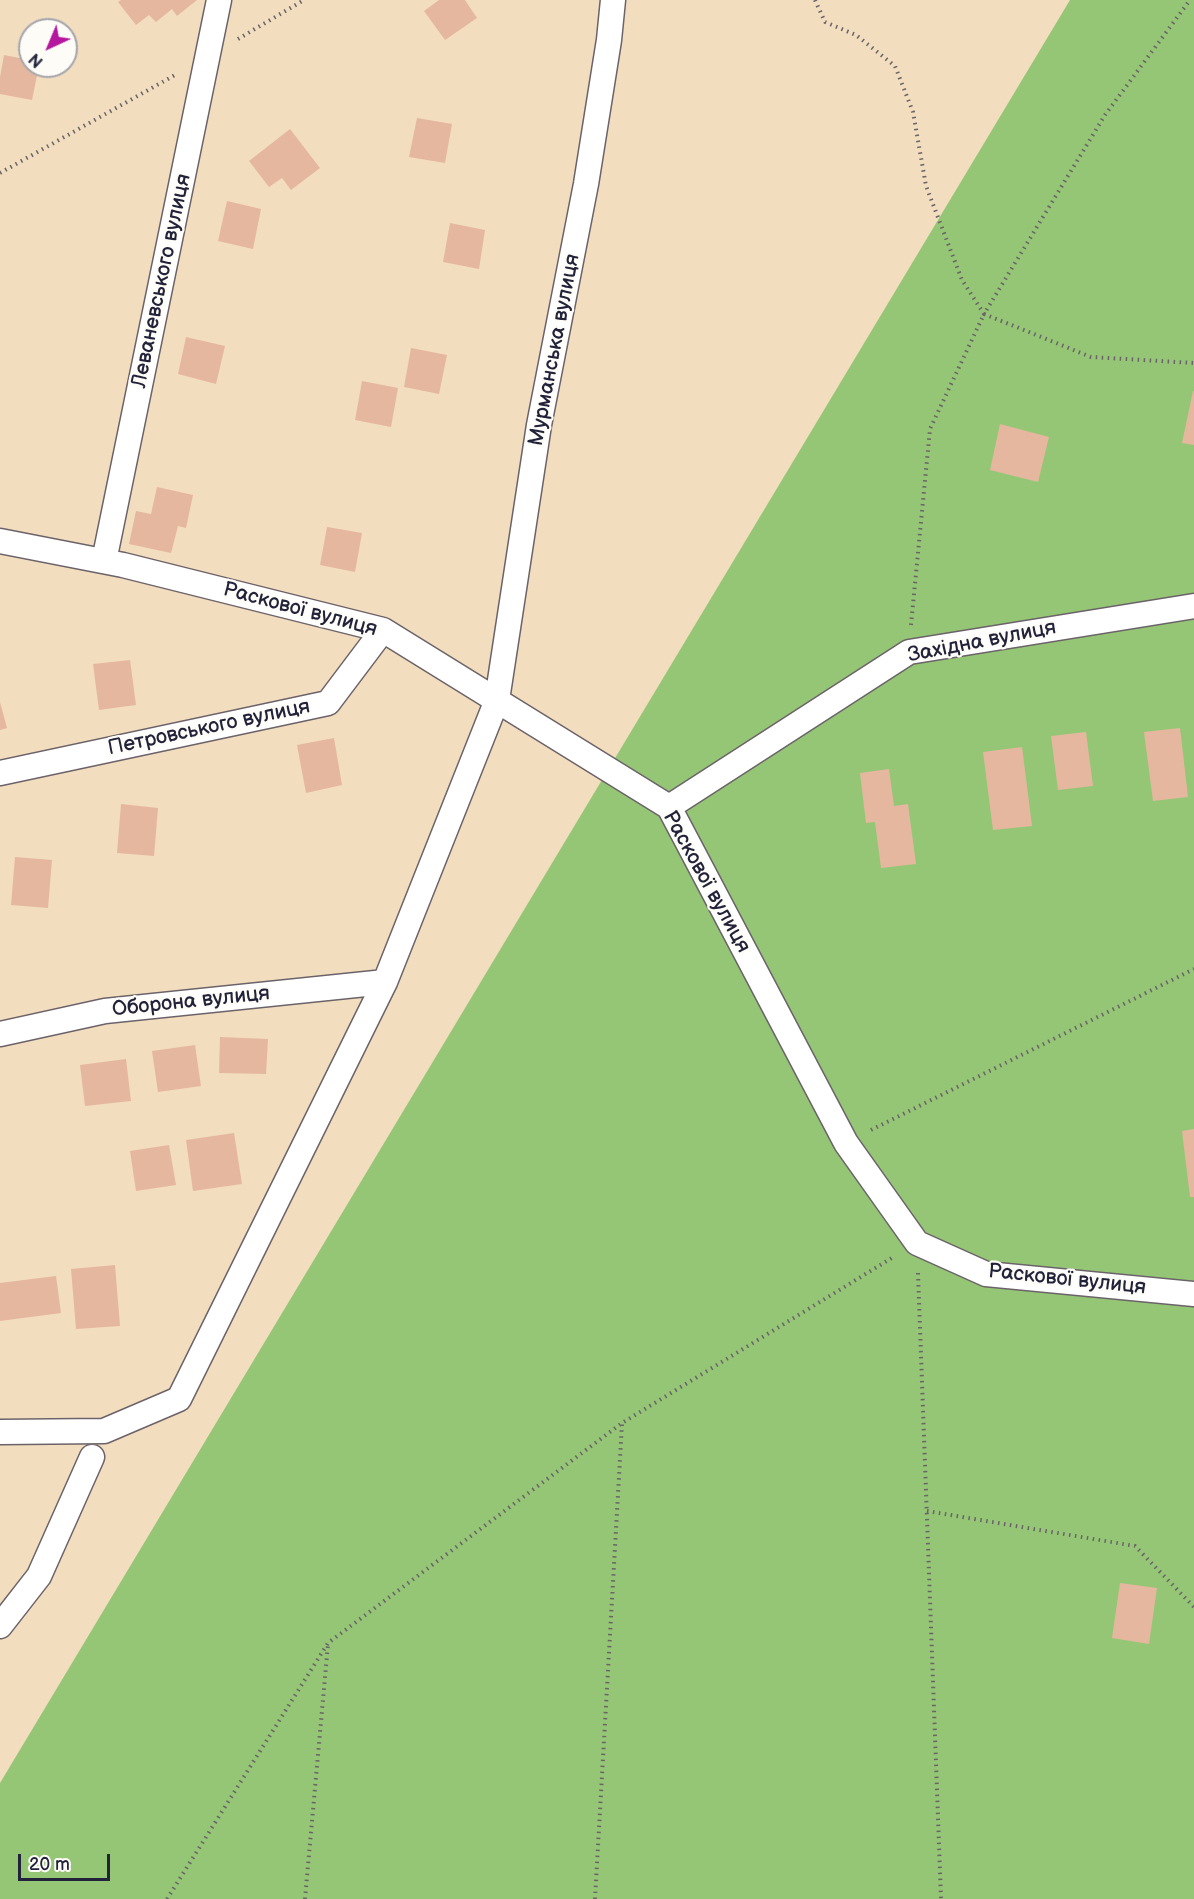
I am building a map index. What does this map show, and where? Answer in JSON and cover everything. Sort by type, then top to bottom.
[{"type":"street","name":"Леваневського вулиця","points":[[104,561],[219,0]]},
{"type":"street","name":"Мурманська вулиця","points":[[0,1432],[104,1431],[178,1399],[385,982],[497,700],[539,425],[586,184],[609,40],[613,0]]},
{"type":"street","name":"Раскової вулиця","points":[[0,541],[104,561],[383,630],[669,807],[846,1143],[917,1243],[986,1274],[1194,1294]]},
{"type":"street","name":"Західна вулиця","points":[[669,807],[909,652],[1194,606]]},
{"type":"street","name":"Петровського вулиця","points":[[0,772],[328,703],[383,630]]},
{"type":"street","name":"Оборона вулиця","points":[[0,1034],[105,1011],[385,982]]},
{"type":"street","points":[[0,1626],[39,1576],[92,1457]]},
{"type":"path","points":[[0,173],[208,57],[304,0]]},
{"type":"path","points":[[815,0],[825,22],[856,35],[895,66],[913,112],[926,186],[962,280],[984,314],[1091,357],[1194,363]]},
{"type":"path","points":[[909,652],[930,429],[984,314],[1105,115],[1190,0]]},
{"type":"path","points":[[846,1143],[1194,969]]},
{"type":"path","points":[[167,1899],[328,1643],[622,1423],[917,1243],[940,1899]]},
{"type":"path","points":[[595,1899],[622,1423]]},
{"type":"path","points":[[927,1511],[1135,1546],[1194,1607]]},
{"type":"path","points":[[304,1899],[328,1643]]},
{"type":"green space","points":[[1070,0],[1194,0],[1194,1899],[0,1899],[0,1783]]},
{"type":"building","points":[[121,0],[197,0],[177,16],[172,9],[156,22],[149,15],[136,25],[118,2]]},
{"type":"building","points":[[439,0],[465,0],[477,18],[445,40],[424,11]]},
{"type":"building","points":[[4,55],[18,58],[18,78],[37,78],[32,100],[0,94]]},
{"type":"building","points":[[417,118],[452,124],[445,163],[409,157]]},
{"type":"building","points":[[290,129],[320,168],[291,190],[282,178],[269,187],[249,161]]},
{"type":"building","points":[[227,201],[261,209],[253,249],[218,241]]},
{"type":"building","points":[[450,223],[485,230],[479,269],[443,262]]},
{"type":"building","points":[[186,337],[225,346],[216,384],[178,374]]},
{"type":"building","points":[[411,348],[447,355],[439,394],[404,387]]},
{"type":"building","points":[[362,381],[398,388],[391,427],[355,420]]},
{"type":"building","points":[[1194,391],[1194,445],[1182,443]]},
{"type":"building","points":[[1000,424],[1049,437],[1038,482],[990,470]]},
{"type":"building","points":[[157,487],[193,495],[186,528],[178,526],[171,553],[129,544],[136,511],[151,514]]},
{"type":"building","points":[[327,527],[362,533],[355,572],[320,565]]},
{"type":"building","points":[[130,660],[136,705],[99,710],[93,664]]},
{"type":"building","points":[[0,702],[7,728],[0,730]]},
{"type":"building","points":[[1180,728],[1188,797],[1153,801],[1144,732]]},
{"type":"building","points":[[1086,732],[1093,786],[1058,790],[1051,736]]},
{"type":"building","points":[[334,738],[342,785],[306,793],[297,745]]},
{"type":"building","points":[[1022,747],[1032,826],[993,830],[983,752]]},
{"type":"building","points":[[889,769],[894,806],[908,804],[916,864],[881,868],[875,822],[866,823],[860,773]]},
{"type":"building","points":[[121,804],[158,808],[154,856],[117,853]]},
{"type":"building","points":[[15,857],[52,860],[48,908],[11,905]]},
{"type":"building","points":[[220,1037],[268,1039],[266,1074],[219,1073]]},
{"type":"building","points":[[195,1045],[201,1086],[158,1092],[152,1051]]},
{"type":"building","points":[[126,1059],[131,1101],[85,1106],[80,1065]]},
{"type":"building","points":[[1194,1129],[1194,1197],[1190,1197],[1182,1131]]},
{"type":"building","points":[[234,1133],[242,1184],[193,1191],[186,1140]]},
{"type":"building","points":[[169,1145],[176,1185],[136,1191],[130,1151]]},
{"type":"building","points":[[115,1265],[120,1326],[76,1329],[71,1269]]},
{"type":"building","points":[[56,1276],[61,1313],[0,1321],[0,1283]]},
{"type":"building","points":[[1120,1583],[1157,1588],[1149,1644],[1112,1638]]}]
